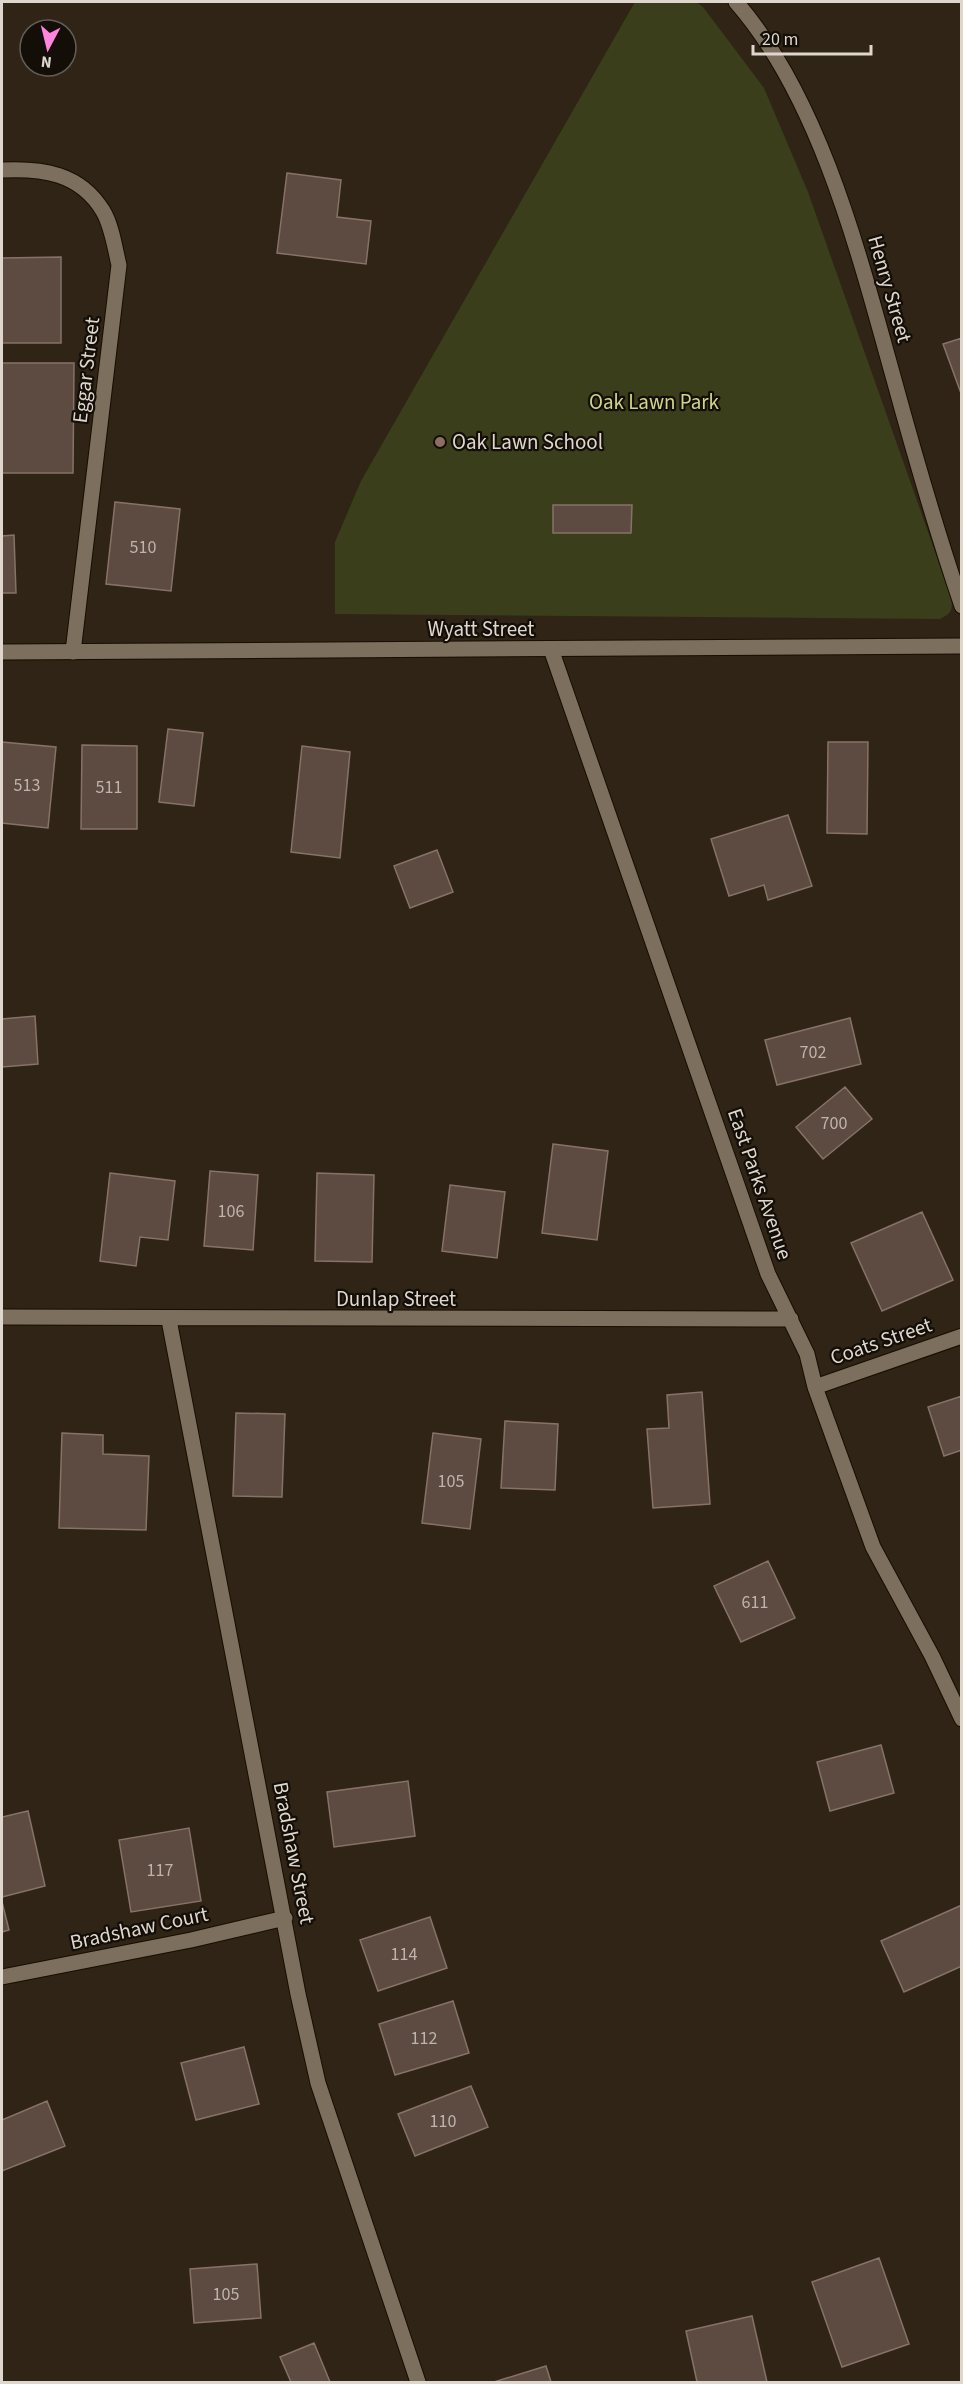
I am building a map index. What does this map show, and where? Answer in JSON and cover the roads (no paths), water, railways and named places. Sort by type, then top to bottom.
[{"type":"street","name":"Henry Street","points":[[736,2],[786,70],[834,183],[864,271],[930,513],[962,606]]},
{"type":"street","name":"Eggar Street","points":[[2,170],[34,168],[63,175],[87,194],[104,212],[119,265],[73,652]]},
{"type":"street","name":"Wyatt Street","points":[[2,652],[962,646]]},
{"type":"street","name":"East Parks Avenue","points":[[551,649],[768,1274],[807,1354],[815,1387],[873,1546],[932,1656],[962,1719]]},
{"type":"street","name":"Dunlap Street","points":[[2,1317],[169,1320],[791,1319]]},
{"type":"street","name":"Bradshaw Street","points":[[169,1320],[298,1994],[318,2083],[418,2382]]},
{"type":"street","name":"Coats Street","points":[[815,1387],[962,1336]]},
{"type":"street","name":"Bradshaw Court","points":[[2,1977],[191,1940],[285,1918]]},
{"type":"place","name":"Oak Lawn School","points":[[440,442]]},
{"type":"park label","name":"Oak Lawn Park","points":[[654,402]]}]
